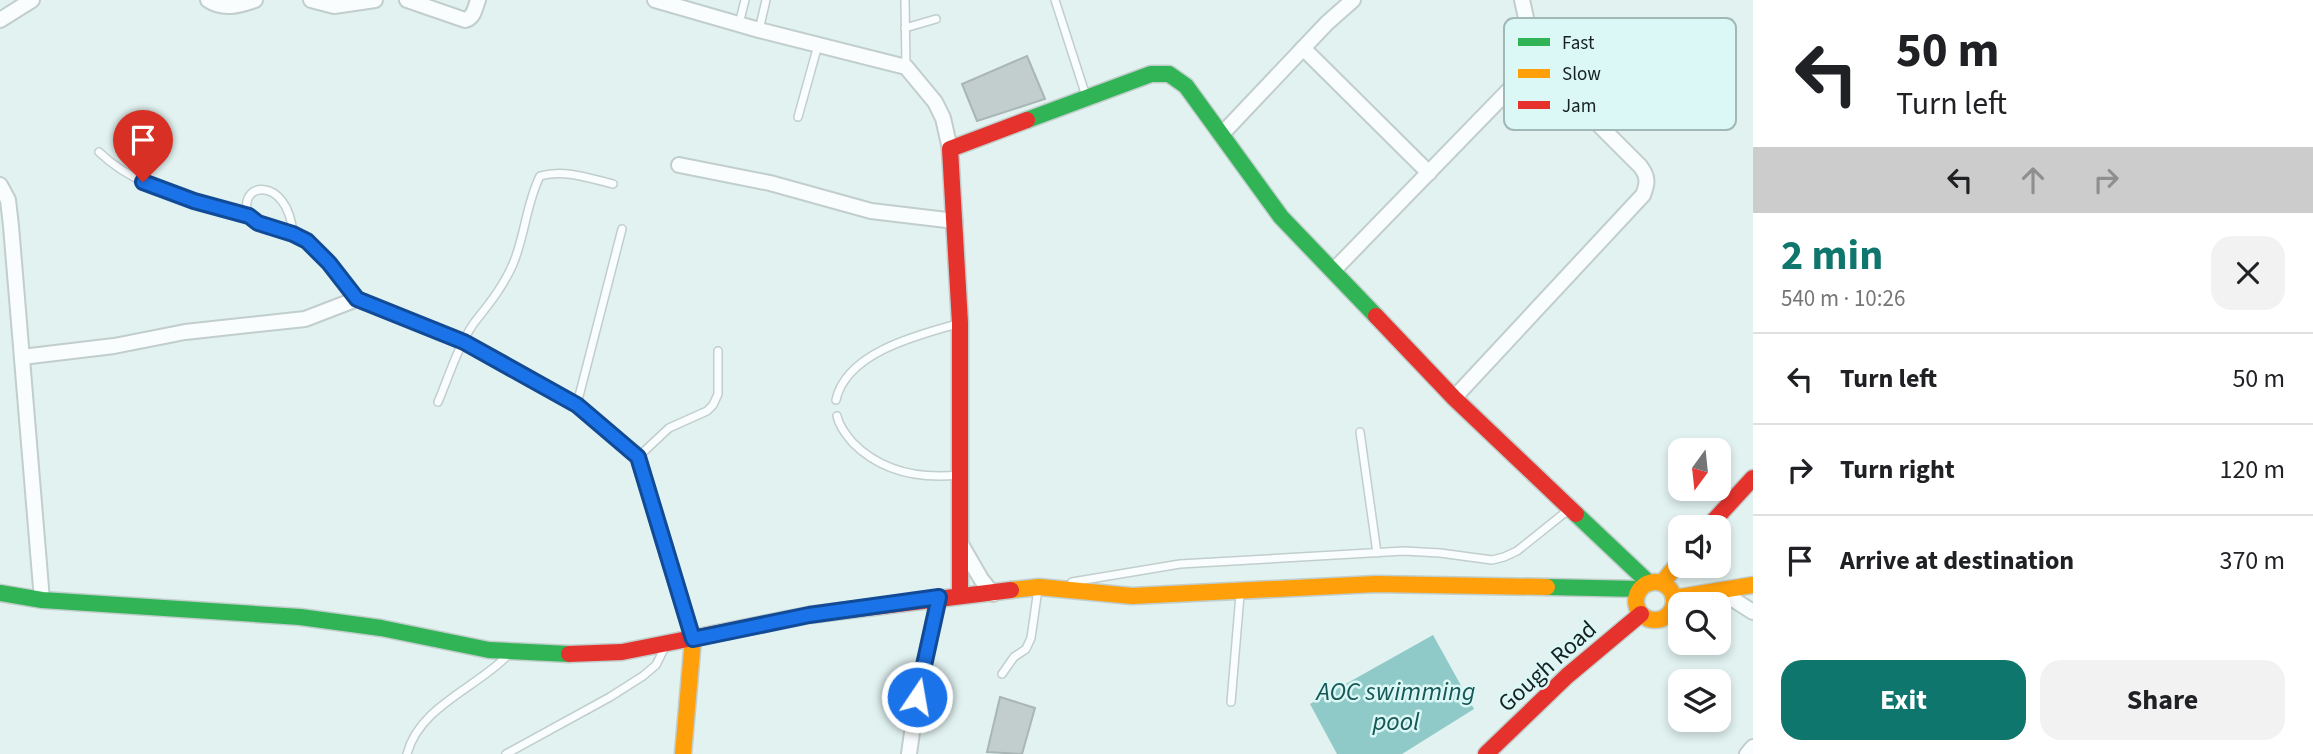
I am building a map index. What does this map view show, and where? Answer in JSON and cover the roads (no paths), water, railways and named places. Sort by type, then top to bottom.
[{"type":"street","points":[[0,20],[32,0]]},
{"type":"street","points":[[208,0],[225,7],[255,0]]},
{"type":"street","points":[[311,0],[334,6],[375,0]]},
{"type":"street","points":[[407,0],[465,20],[473,15],[478,0]]},
{"type":"street","points":[[655,0],[675,2],[759,30],[906,67],[935,102],[943,118],[950,149],[955,221],[960,323],[960,595]]},
{"type":"street","points":[[1221,135],[1327,23],[1353,0]]},
{"type":"street","points":[[1522,0],[1526,18]]},
{"type":"street","points":[[1303,48],[1429,173]]},
{"type":"street","points":[[950,149],[1152,74],[1168,73],[1177,77],[1281,217],[1454,398],[1650,585]]},
{"type":"street","points":[[1333,271],[1504,95]]},
{"type":"street","points":[[1454,398],[1643,195],[1647,186],[1647,174],[1604,130]]},
{"type":"street","points":[[678,165],[770,183],[860,208],[955,221]]},
{"type":"street","points":[[0,185],[8,200],[12,226],[42,600]]},
{"type":"street","points":[[22,357],[114,346],[185,332],[305,319],[357,299],[464,342],[577,405],[638,457],[693,639],[683,754]]},
{"type":"street","points":[[1719,515],[1753,478]]},
{"type":"street","points":[[960,541],[981,579],[993,594]]},
{"type":"street","points":[[1668,571],[1635,602],[1641,614],[1654,621],[1668,615]]},
{"type":"street","points":[[0,593],[42,600],[300,617],[381,628],[489,650],[565,653],[622,652],[809,615],[1038,587],[1132,596],[1376,584],[1650,585],[1670,588],[1672,592]]},
{"type":"street","points":[[1713,592],[1753,585]]},
{"type":"street","points":[[1720,591],[1753,612]]},
{"type":"street","points":[[909,754],[917,697],[939,597]]},
{"type":"street","name":"Gough Road","points":[[1486,754],[1558,684],[1641,614]]},
{"type":"street","points":[[1747,754],[1753,747]]},
{"type":"lane","points":[[739,24],[746,0]]},
{"type":"lane","points":[[759,30],[766,0]]},
{"type":"lane","points":[[905,0],[906,67]]},
{"type":"lane","points":[[1055,0],[1087,98]]},
{"type":"lane","points":[[905,28],[936,19]]},
{"type":"lane","points":[[798,117],[818,44]]},
{"type":"lane","points":[[99,152],[123,172],[143,182],[194,201],[249,216],[258,223],[307,241],[329,263],[357,299]]},
{"type":"lane","points":[[438,402],[474,323],[512,268],[540,176],[568,173],[613,184]]},
{"type":"lane","points":[[249,216],[247,199],[256,190],[274,192],[291,214],[293,234]]},
{"type":"lane","points":[[577,405],[622,229]]},
{"type":"lane","points":[[836,400],[841,384],[848,375],[887,348],[905,339],[960,323]]},
{"type":"lane","points":[[638,457],[669,428],[708,411],[713,405],[718,394],[718,351]]},
{"type":"lane","points":[[836,415],[848,438],[880,463],[912,474],[960,475]]},
{"type":"lane","points":[[1360,432],[1377,552]]},
{"type":"lane","points":[[1002,674],[1014,657],[1026,649],[1031,638],[1038,587],[1180,564],[1377,552],[1440,552],[1492,560],[1517,551],[1570,508]]},
{"type":"lane","points":[[1231,702],[1240,591]]},
{"type":"lane","points":[[506,754],[643,676],[656,665],[667,643]]},
{"type":"lane","points":[[407,754],[415,734],[444,704],[495,669],[512,652]]},
{"type":"water","name":"AOC swimming pool","points":[[1433,635],[1474,709],[1402,754],[1337,754],[1310,704]]}]
